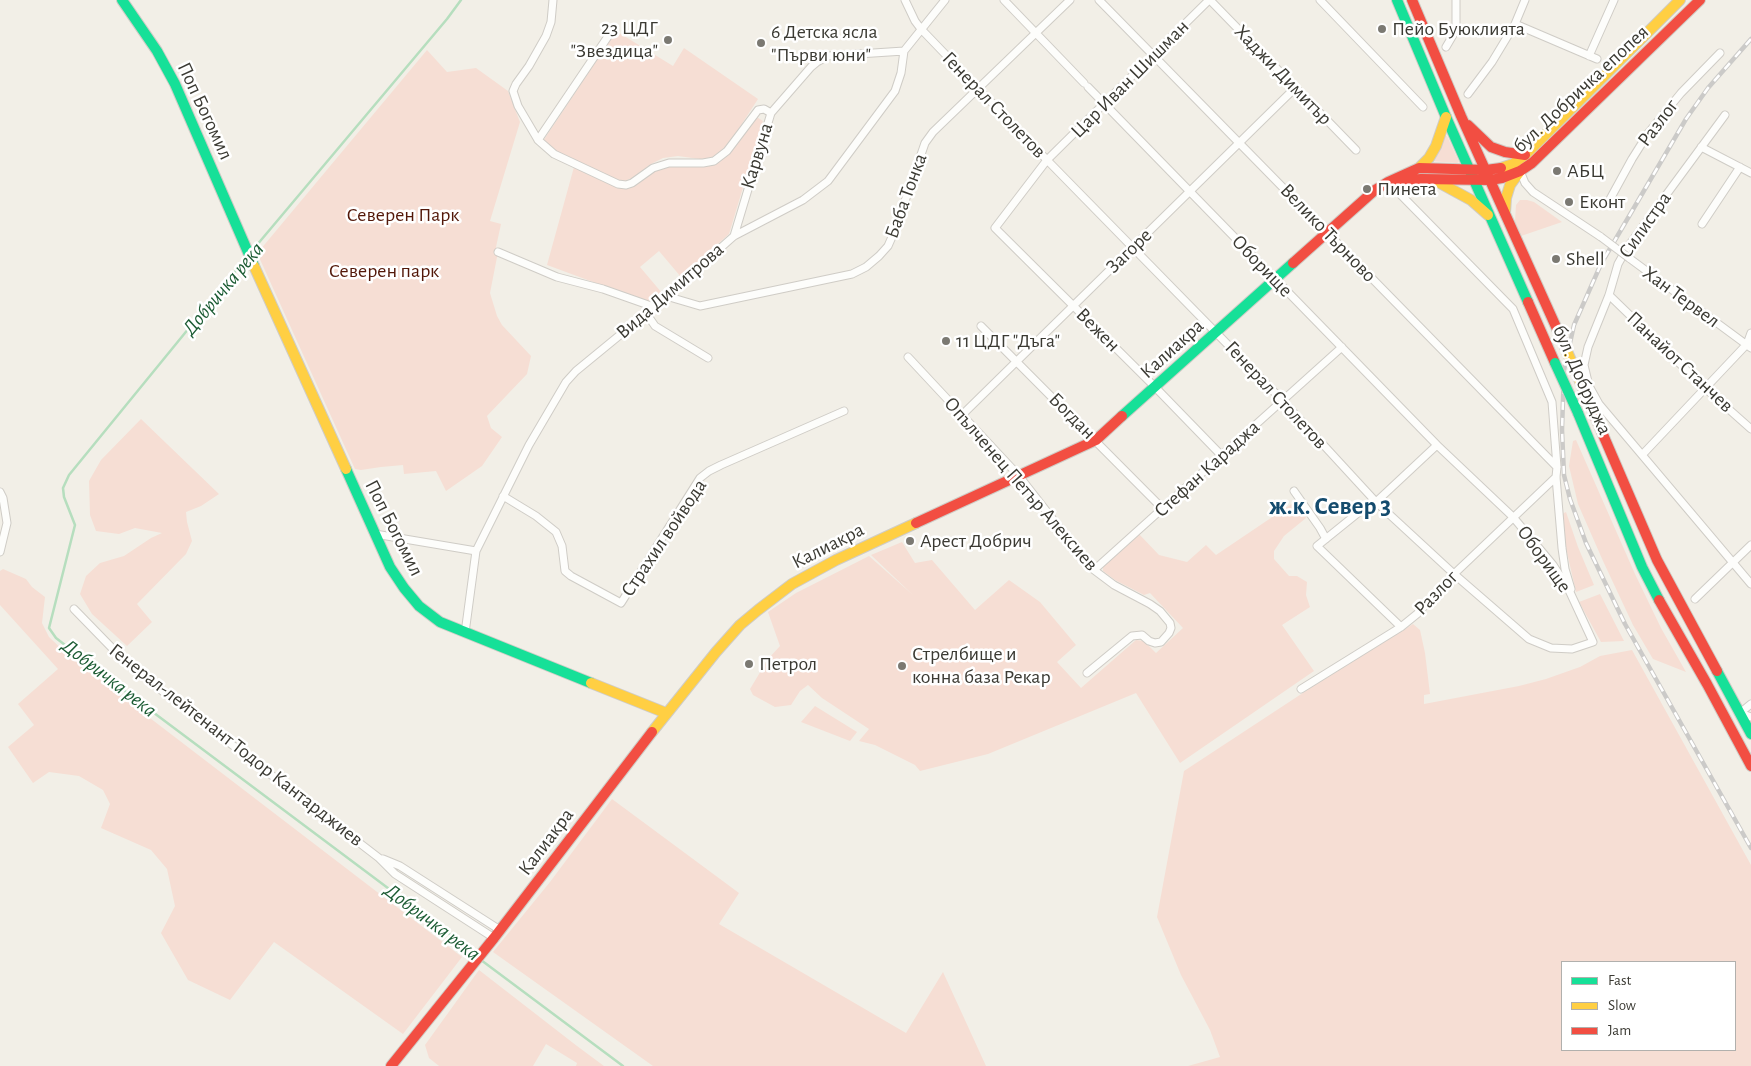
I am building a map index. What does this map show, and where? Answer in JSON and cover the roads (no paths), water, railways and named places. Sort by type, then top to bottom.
[{"type":"main road","name":"Поп Богомил","points":[[122,0],[157,51],[174,82],[256,271],[390,568],[404,588],[419,606],[440,622],[666,713]]},
{"type":"main road","name":"бул. Добруджа","points":[[1397,0],[1446,117],[1578,413],[1642,567],[1664,611],[1707,684],[1751,766]]},
{"type":"main road","name":"бул. Добруджа","points":[[1412,0],[1505,214],[1566,349],[1594,403],[1657,560],[1751,734]]},
{"type":"main road","name":"бул. Добричка епопея","points":[[1488,175],[1499,168],[1513,164],[1525,155],[1680,0]]},
{"type":"main road","name":"бул. Добричка епопея","points":[[1473,176],[1488,175],[1502,178],[1520,171],[1532,162],[1700,0]]},
{"type":"main road","points":[[1461,116],[1491,147],[1505,152],[1525,155]]},
{"type":"main road","points":[[1419,168],[1436,146],[1446,117]]},
{"type":"main road","name":"Калиакра","points":[[391,1066],[485,950],[666,713],[740,625],[792,584],[836,560],[1096,440],[1360,202],[1388,182],[1419,168],[1473,176]]},
{"type":"main road","points":[[1505,214],[1506,198],[1510,185],[1520,171]]},
{"type":"main road","points":[[1388,182],[1473,176]]},
{"type":"main road","points":[[1433,179],[1471,200],[1492,219]]},
{"type":"main road","points":[[1525,294],[1539,288]]},
{"type":"street","points":[[554,0],[551,22],[546,36],[513,91],[518,106],[538,140],[554,154],[618,184],[626,185],[632,183],[653,168],[669,162],[703,163],[714,161],[728,151],[758,110],[764,109],[770,113]]},
{"type":"street","name":"Генерал Столетов","points":[[905,0],[921,29],[1283,401],[1375,501],[1454,574],[1529,639],[1551,648],[1572,649],[1594,642]]},
{"type":"street","name":"Вида Димитрова","points":[[465,633],[476,551],[530,445],[566,382],[576,371],[646,314],[734,236],[802,200],[828,181],[895,91],[901,73],[904,51],[945,0]]},
{"type":"street","name":"Оборище","points":[[1004,0],[1437,445],[1513,517],[1553,565],[1568,588],[1594,642]]},
{"type":"street","name":"Баба Тонка","points":[[666,296],[700,306],[852,274],[866,266],[888,246],[925,143],[933,132],[1070,0]]},
{"type":"street","name":"Велико Търново","points":[[1099,0],[1557,467]]},
{"type":"street","name":"Цар Иван Шишман","points":[[995,228],[1047,160],[1209,0]]},
{"type":"street","name":"Хаджи Димитър","points":[[1209,0],[1356,150]]},
{"type":"street","points":[[1320,0],[1423,107]]},
{"type":"street","points":[[1446,47],[1456,30],[1456,0]]},
{"type":"street","points":[[1468,94],[1492,62],[1515,24],[1525,0]]},
{"type":"street","points":[[1589,56],[1614,0]]},
{"type":"street","points":[[1515,24],[1597,59]]},
{"type":"street","points":[[538,140],[613,29]]},
{"type":"street","name":"Карвуна","points":[[734,236],[770,113],[812,67],[824,57],[841,54],[904,51]]},
{"type":"street","name":"Разлог","points":[[1609,201],[1649,132],[1681,93],[1720,53]]},
{"type":"street","name":"Загоре","points":[[962,415],[1295,88]]},
{"type":"street","name":"Силистра","points":[[1724,115],[1627,248],[1618,264],[1584,365],[1594,403],[1642,455],[1751,584]]},
{"type":"street","points":[[1702,147],[1751,173]]},
{"type":"street","points":[[1520,171],[1525,155]]},
{"type":"street","points":[[1702,224],[1740,167]]},
{"type":"street","name":"Хан Тервел","points":[[1520,171],[1525,184],[1533,192],[1601,237],[1749,346]]},
{"type":"street","points":[[1400,194],[1514,309],[1552,402],[1557,467],[1556,477],[1564,562],[1574,601]]},
{"type":"street","name":"Вежен","points":[[995,228],[1156,387],[1221,455]]},
{"type":"street","points":[[498,252],[557,277],[603,289],[654,307]]},
{"type":"street","name":"Панайот Станчев","points":[[1609,295],[1706,389],[1751,429]]},
{"type":"street","points":[[646,314],[655,326],[708,358]]},
{"type":"street","name":"Богдан","points":[[982,326],[1162,508]]},
{"type":"street","points":[[1642,455],[1749,346],[1751,333]]},
{"type":"street","name":"Стефан Караджа","points":[[1094,570],[1342,347]]},
{"type":"street","name":"Опълченец Петър Алексиев","points":[[908,357],[1019,476],[1094,570],[1114,585],[1160,611],[1170,623],[1172,628],[1165,638],[1156,643],[1149,641],[1142,635],[1132,636],[1087,673]]},
{"type":"street","name":"Страхил войвода","points":[[503,496],[536,516],[556,532],[562,546],[565,571],[570,576],[621,603],[700,478],[721,465],[844,411]]},
{"type":"street","points":[[1401,627],[1317,546],[1375,501],[1437,445]]},
{"type":"street","name":"Разлог","points":[[1301,689],[1401,627],[1417,614],[1454,574],[1556,477]]},
{"type":"street","points":[[1294,491],[1326,539]]},
{"type":"street","points":[[0,492],[3,498],[7,523],[0,552]]},
{"type":"street","points":[[375,534],[476,551]]},
{"type":"street","points":[[1695,599],[1751,545]]},
{"type":"street","name":"Генерал-лейтенант Тодор Кантарджиев","points":[[74,609],[112,648],[157,687],[379,858],[400,866],[497,934]]},
{"type":"street","points":[[1740,713],[1751,704]]},
{"type":"street","points":[[1740,713],[1751,717]]},
{"type":"waterway","name":"Добричка река","points":[[251,252],[461,0]]},
{"type":"waterway","name":"Добричка река","points":[[247,257],[69,475],[63,488],[64,497],[75,525],[49,628],[56,638],[122,689],[464,945],[477,957]]},
{"type":"waterway","name":"Добричка река","points":[[481,960],[623,1066]]},
{"type":"railway","points":[[1751,39],[1708,88],[1686,119],[1601,264],[1574,325],[1564,370],[1562,430],[1564,475],[1570,499],[1586,543],[1625,624],[1751,848]]},
{"type":"place","name":"Пейо Буюклията","points":[[1382,29]]},
{"type":"place","name":"23 ЦДГ \"Звездица\"","points":[[668,40]]},
{"type":"place","name":"6 Детска ясла \"Първи юни\"","points":[[761,43]]},
{"type":"place","name":"АБЦ","points":[[1557,171]]},
{"type":"place","name":"Пинета","points":[[1367,189]]},
{"type":"place","name":"Еконт","points":[[1569,202]]},
{"type":"place","name":"Shell","points":[[1556,259]]},
{"type":"place","name":"11 ЦДГ \"Дъга\"","points":[[946,341]]},
{"type":"place","name":"Арест Добрич","points":[[910,541]]},
{"type":"place","name":"Петрол","points":[[749,664]]},
{"type":"place","name":"Стрелбище и конна база Рекар","points":[[902,666]]},
{"type":"district","name":"ж.к. Север 3","points":[[1330,506]]},
{"type":"park label","name":"Северен Парк","points":[[403,215]]},
{"type":"park label","name":"Северен парк","points":[[384,271]]}]
